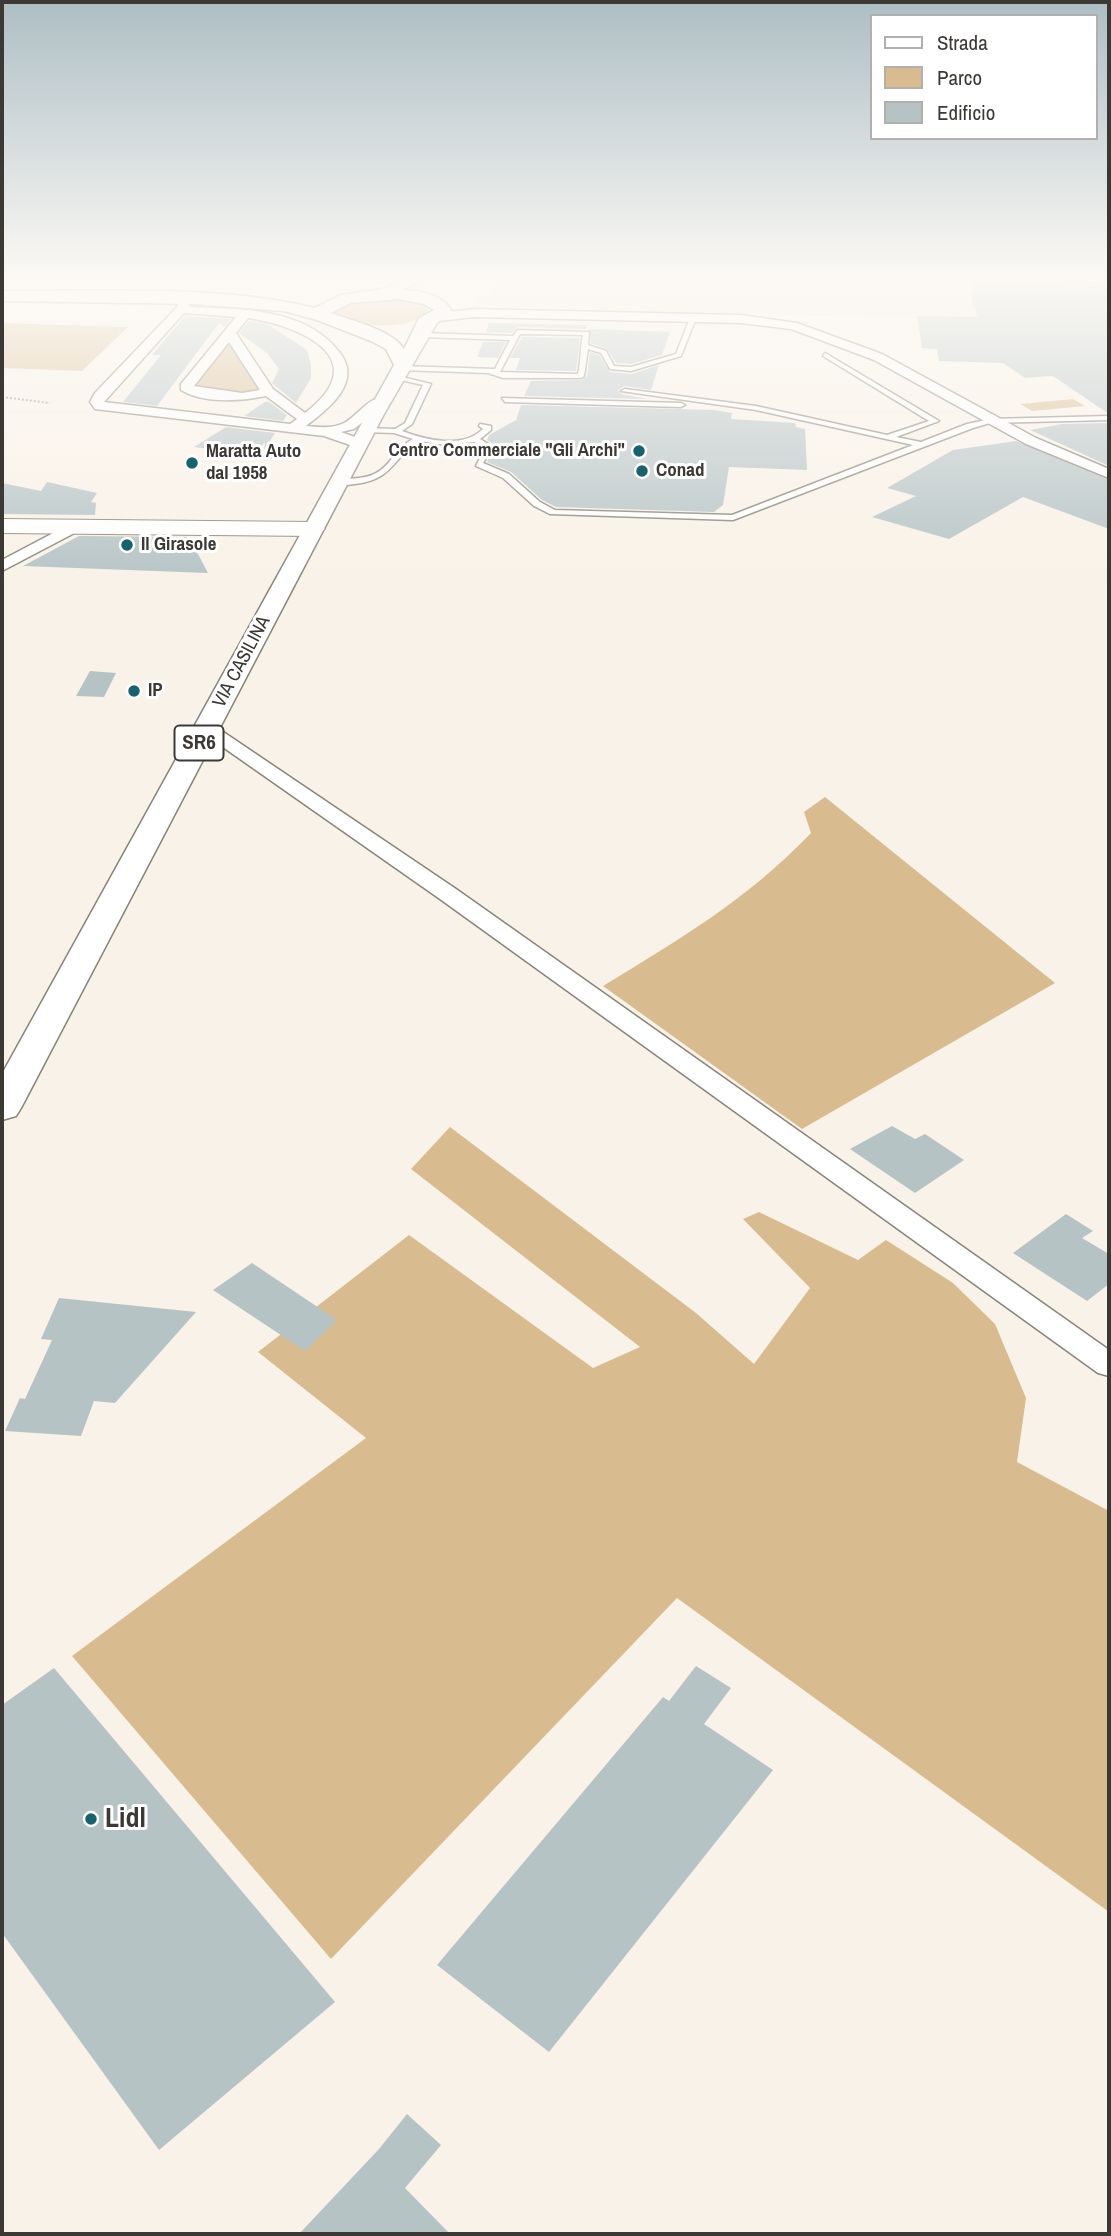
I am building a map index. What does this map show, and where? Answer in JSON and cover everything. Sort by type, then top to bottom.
[{"type":"main road","name":"VIA CASILINA","points":[[2,1108],[392,381]]},
{"type":"street","points":[[114,381],[97,401],[100,405],[362,436]]},
{"type":"street","points":[[194,381],[187,390],[242,397],[268,392]]},
{"type":"street","points":[[261,381],[268,392],[305,419]]},
{"type":"street","points":[[293,429],[332,396],[339,381]]},
{"type":"street","points":[[326,432],[349,426],[390,381]]},
{"type":"street","points":[[922,381],[990,421],[1109,474]]},
{"type":"street","points":[[2,526],[314,529]]},
{"type":"street","points":[[2,566],[76,526]]},
{"type":"street","points":[[207,727],[448,894],[1109,1365]]},
{"type":"lane","points":[[397,432],[408,424],[427,384],[414,381]]},
{"type":"lane","points":[[869,381],[935,421],[889,438]]},
{"type":"lane","points":[[625,391],[756,408],[922,445]]},
{"type":"lane","points":[[505,400],[756,408]]},
{"type":"lane","points":[[474,439],[489,447],[479,464],[506,476],[537,504],[554,512],[733,518],[990,421],[1109,418]]},
{"type":"lane","points":[[362,436],[397,432],[417,440],[436,443],[474,439],[488,428],[482,426]]},
{"type":"lane","points":[[337,483],[386,471],[399,449],[417,440]]},
{"type":"path","points":[[2,397],[50,403]]},
{"type":"green space","points":[[196,381],[257,381],[261,388],[240,394],[192,387]]},
{"type":"green space","points":[[1073,399],[1085,406],[1032,411],[1020,404]]},
{"type":"green space","points":[[825,797],[1055,983],[802,1129],[603,986],[712,917],[763,878],[811,833],[804,812]]},
{"type":"green space","points":[[450,1127],[696,1313],[754,1364],[810,1288],[743,1219],[759,1212],[858,1260],[886,1240],[953,1283],[995,1324],[1026,1398],[1017,1462],[1109,1511],[1109,1912],[677,1598],[331,1959],[72,1656],[366,1438],[258,1352],[409,1235],[593,1368],[640,1347],[411,1169]]},
{"type":"building","points":[[140,381],[175,381],[157,406],[123,402]]},
{"type":"building","points":[[273,381],[309,381],[296,403]]},
{"type":"building","points":[[531,381],[654,381],[651,390],[625,386],[618,390],[621,394],[648,399],[524,396]]},
{"type":"building","points":[[1061,381],[1109,381],[1109,414]]},
{"type":"building","points":[[265,402],[287,415],[283,421],[244,416]]},
{"type":"building","points":[[521,405],[715,410],[732,413],[731,419],[795,423],[796,427],[805,429],[807,470],[729,467],[723,505],[714,512],[556,507],[542,500],[511,472],[487,462],[496,446],[487,440],[489,435],[516,420]]},
{"type":"building","points":[[1109,423],[1109,466],[1030,430],[1062,424]]},
{"type":"building","points":[[226,427],[275,433],[264,450],[265,442],[254,455],[194,447]]},
{"type":"building","points":[[1016,441],[1109,480],[1109,529],[1023,497],[949,539],[872,517],[916,496],[887,488],[953,450]]},
{"type":"building","points":[[47,482],[97,493],[91,502],[96,503],[95,515],[2,514],[2,483],[41,491]]},
{"type":"building","name":"Il Girasole","points":[[79,536],[189,537],[208,573],[23,566]]},
{"type":"building","points":[[90,671],[116,673],[104,697],[76,696]]},
{"type":"building","points":[[892,1126],[915,1139],[925,1134],[964,1160],[915,1193],[850,1149]]},
{"type":"building","points":[[1066,1214],[1093,1231],[1082,1238],[1109,1254],[1109,1284],[1087,1301],[1013,1253]]},
{"type":"building","points":[[252,1263],[337,1320],[305,1351],[213,1290]]},
{"type":"building","points":[[59,1298],[196,1312],[115,1403],[94,1401],[81,1436],[5,1431],[20,1398],[25,1399],[52,1340],[41,1339]]},
{"type":"building","points":[[696,1666],[731,1688],[704,1724],[773,1770],[549,2052],[437,1965],[663,1697],[669,1701]]},
{"type":"building","name":"Lidl","points":[[54,1668],[335,2002],[159,2150],[2,1933],[2,1705]]},
{"type":"building","points":[[407,2114],[441,2145],[405,2188],[450,2234],[299,2234],[379,2149]]},
{"type":"place","name":"Centro Commerciale \"Gli Archi\"","points":[[639,451]]},
{"type":"place","name":"Maratta Auto dal 1958","points":[[192,463]]},
{"type":"place","name":"Conad","points":[[642,471]]},
{"type":"place","name":"Il Girasole","points":[[127,545]]},
{"type":"place","name":"IP","points":[[134,691]]},
{"type":"place","name":"Lidl","points":[[91,1819]]}]
